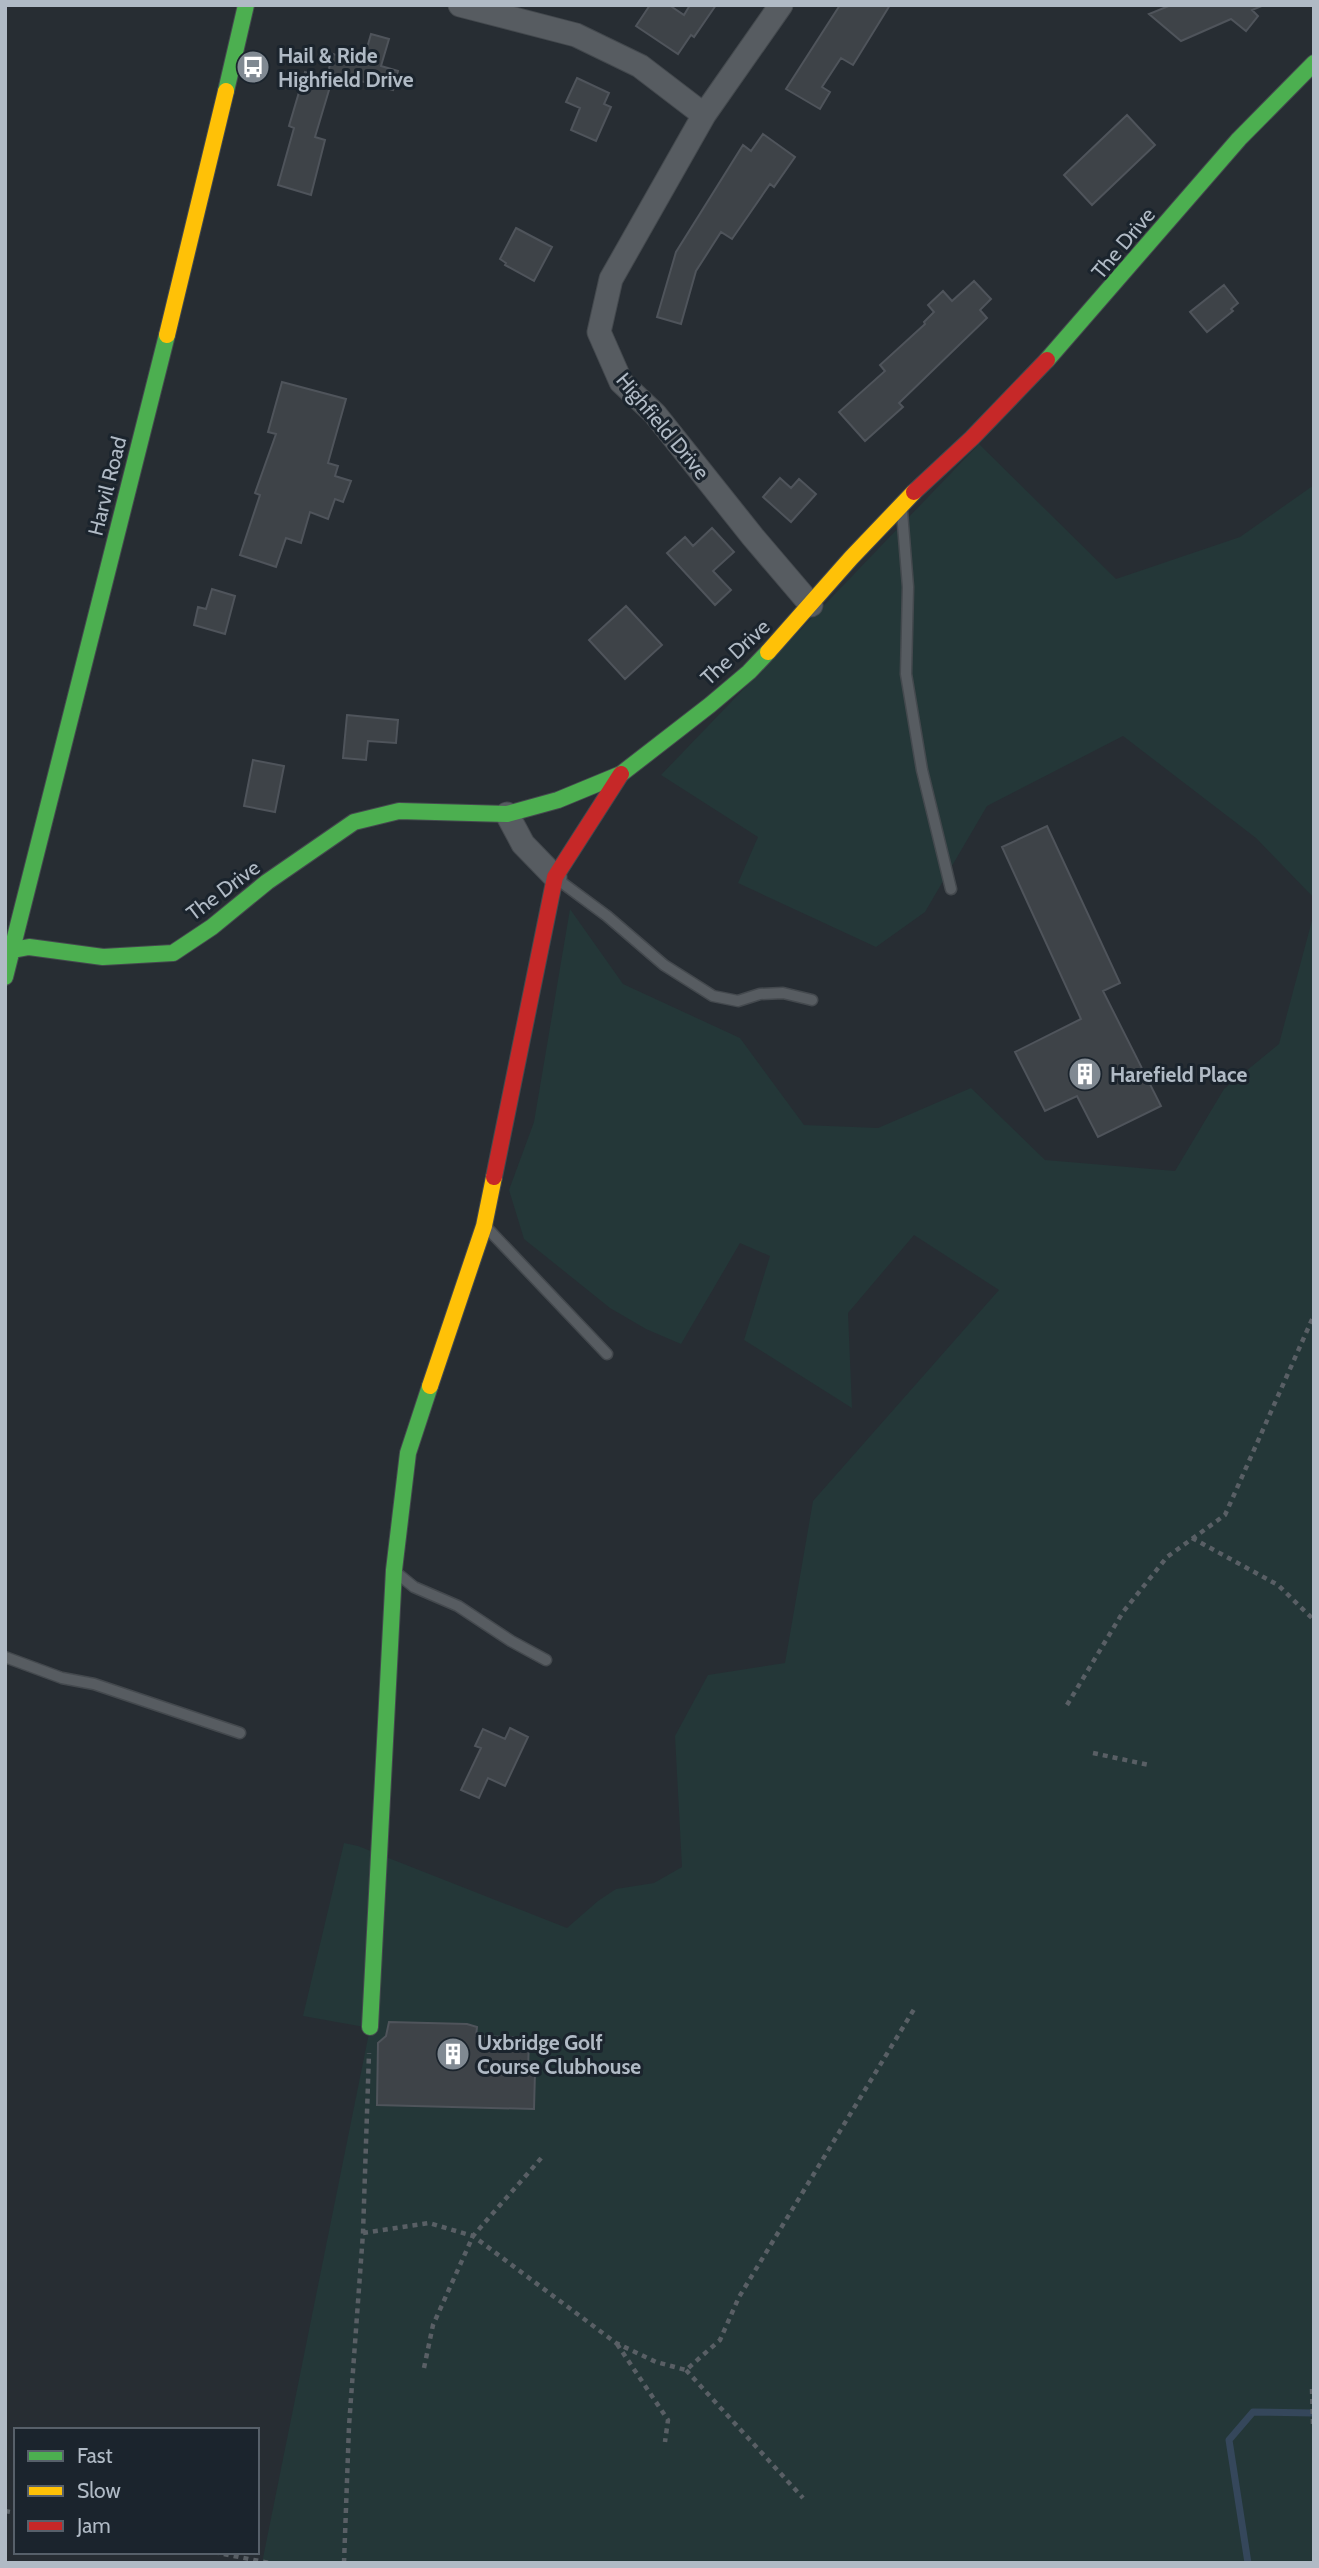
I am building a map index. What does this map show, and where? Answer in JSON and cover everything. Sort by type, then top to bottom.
[{"type":"street","name":"Harvil Road","points":[[5,977],[195,223],[246,5]]},
{"type":"street","points":[[460,5],[576,35],[640,66],[704,115]]},
{"type":"street","name":"Highfield Drive","points":[[782,5],[704,115],[611,279],[599,332],[621,382],[655,414],[811,605]]},
{"type":"street","name":"The Drive","points":[[13,950],[29,947],[103,957],[173,953],[354,822],[399,811],[507,814],[558,800],[621,774],[748,672],[811,605],[850,558],[1067,340],[1223,157],[1314,63]]},
{"type":"street","points":[[370,2027],[394,1570],[408,1453],[484,1226],[555,877],[621,774]]},
{"type":"street","points":[[507,814],[523,844],[555,877]]},
{"type":"lane","points":[[901,506],[908,587],[906,674],[922,770],[951,889]]},
{"type":"lane","points":[[555,877],[607,916],[664,965],[713,996],[738,1001],[760,994],[783,993],[812,1000]]},
{"type":"lane","points":[[484,1226],[607,1354]]},
{"type":"lane","points":[[394,1570],[414,1587],[458,1606],[511,1641],[546,1660]]},
{"type":"lane","points":[[5,1657],[62,1678],[94,1684],[240,1732]]},
{"type":"path","points":[[1067,1705],[1124,1612],[1167,1556],[1225,1515],[1314,1315]]},
{"type":"path","points":[[1192,1538],[1278,1585],[1314,1620]]},
{"type":"path","points":[[1093,1753],[1149,1765]]},
{"type":"path","points":[[685,2370],[720,2340],[738,2297],[916,2006]]},
{"type":"path","points":[[336,2563],[343,2562],[349,2427],[363,2233],[370,2027]]},
{"type":"path","points":[[424,2368],[433,2325],[473,2236],[543,2156]]},
{"type":"path","points":[[363,2233],[429,2223],[473,2236],[616,2343],[656,2362],[685,2370],[803,2498]]},
{"type":"path","points":[[616,2343],[668,2420],[666,2442]]},
{"type":"path","points":[[1312,2389],[1313,2424]]},
{"type":"path","points":[[224,2554],[269,2563]]},
{"type":"shaded area","points":[[979,444],[1116,579],[1240,537],[1314,485],[1314,898],[1256,838],[1123,736],[987,806],[925,912],[876,947],[738,883],[758,837],[661,775]]},
{"type":"shaded area","points":[[570,909],[623,984],[740,1038],[804,1125],[878,1128],[971,1088],[1045,1160],[1175,1171],[1224,1089],[1279,1044],[1314,913],[1314,2563],[262,2563],[370,2028],[303,2016],[344,1843],[358,1846],[567,1928],[616,1889],[654,1883],[682,1867],[675,1736],[708,1675],[785,1663],[813,1501],[999,1290],[914,1235],[848,1313],[852,1408],[744,1340],[770,1256],[740,1243],[681,1344],[646,1329],[610,1308],[524,1239],[509,1190],[534,1122]]},
{"type":"building","points":[[650,5],[669,5],[684,15],[690,5],[716,5],[694,37],[691,35],[678,54],[636,26]]},
{"type":"building","points":[[840,5],[890,5],[853,65],[841,58],[822,87],[830,92],[820,109],[786,89]]},
{"type":"building","points":[[1171,5],[1264,5],[1252,10],[1258,16],[1246,31],[1231,19],[1181,41],[1149,14]]},
{"type":"building","points":[[371,34],[389,39],[381,66],[398,71],[393,90],[328,72],[333,54],[363,62]]},
{"type":"building","points":[[305,72],[332,80],[315,137],[325,140],[311,195],[278,185],[294,128],[289,126]]},
{"type":"building","points":[[577,78],[609,93],[604,104],[611,107],[596,141],[571,130],[580,108],[566,102]]},
{"type":"building","points":[[1127,115],[1155,145],[1092,205],[1064,175]]},
{"type":"building","points":[[763,134],[795,157],[774,187],[770,184],[732,239],[721,232],[696,271],[681,324],[657,317],[676,252],[743,145],[751,151]]},
{"type":"building","points":[[516,228],[552,247],[534,281],[505,265],[500,259]]},
{"type":"building","points":[[974,281],[991,299],[980,310],[987,318],[899,403],[903,407],[865,441],[839,412],[885,371],[880,365],[925,324],[934,312],[928,305],[943,291],[952,301]]},
{"type":"building","points":[[1224,285],[1238,303],[1231,309],[1233,311],[1207,332],[1190,312]]},
{"type":"building","points":[[282,382],[346,399],[328,463],[338,466],[335,476],[351,481],[343,502],[335,499],[328,519],[310,512],[301,543],[286,538],[276,567],[240,555],[260,495],[255,493],[276,434],[268,432]]},
{"type":"building","points":[[780,478],[791,488],[799,479],[816,494],[791,522],[763,497]]},
{"type":"building","points":[[712,528],[734,552],[713,571],[731,590],[715,605],[667,553],[685,537],[693,546]]},
{"type":"building","points":[[212,589],[235,596],[225,634],[194,625],[198,607],[206,609]]},
{"type":"building","points":[[626,606],[662,645],[625,679],[589,640]]},
{"type":"building","points":[[347,715],[398,720],[396,743],[368,741],[366,760],[343,758]]},
{"type":"building","points":[[253,760],[284,766],[275,812],[244,806]]},
{"type":"building","points":[[1047,826],[1120,983],[1103,991],[1161,1106],[1098,1137],[1077,1096],[1045,1111],[1015,1052],[1081,1019],[1002,847]]},
{"type":"building","points":[[510,1728],[528,1737],[505,1786],[488,1778],[479,1798],[461,1790],[481,1748],[475,1746],[483,1729],[505,1739]]},
{"type":"building","name":"Uxbridge Golf Course Clubhouse","points":[[389,2022],[467,2024],[477,2027],[476,2036],[529,2038],[528,2071],[535,2071],[534,2109],[377,2105],[378,2043],[386,2036]]},
{"type":"waterway","points":[[1248,2563],[1229,2440],[1253,2412],[1314,2413]]},
{"type":"traffic: fast","points":[[226,91],[246,5]]},
{"type":"traffic: fast","points":[[1047,360],[1239,139],[1314,63]]},
{"type":"traffic: fast","points":[[5,977],[167,335]]},
{"type":"traffic: fast","points":[[13,950],[29,947],[103,957],[173,953],[212,927],[267,882],[354,822],[399,811],[507,814],[558,800],[621,774],[710,705],[768,652]]},
{"type":"traffic: fast","points":[[370,2027],[394,1570],[408,1453],[430,1386]]},
{"type":"traffic: slow","points":[[167,335],[226,91]]},
{"type":"traffic: slow","points":[[768,652],[914,492]]},
{"type":"traffic: slow","points":[[430,1386],[484,1226],[494,1177]]},
{"type":"traffic: jam","points":[[914,492],[972,438],[1047,360]]},
{"type":"traffic: jam","points":[[494,1177],[555,877],[621,774]]},
{"type":"place","name":"Hail & Ride Highfield Drive","points":[[253,67]]},
{"type":"place","name":"Harefield Place","points":[[1085,1074]]},
{"type":"place","name":"Uxbridge Golf Course Clubhouse","points":[[453,2054]]}]
